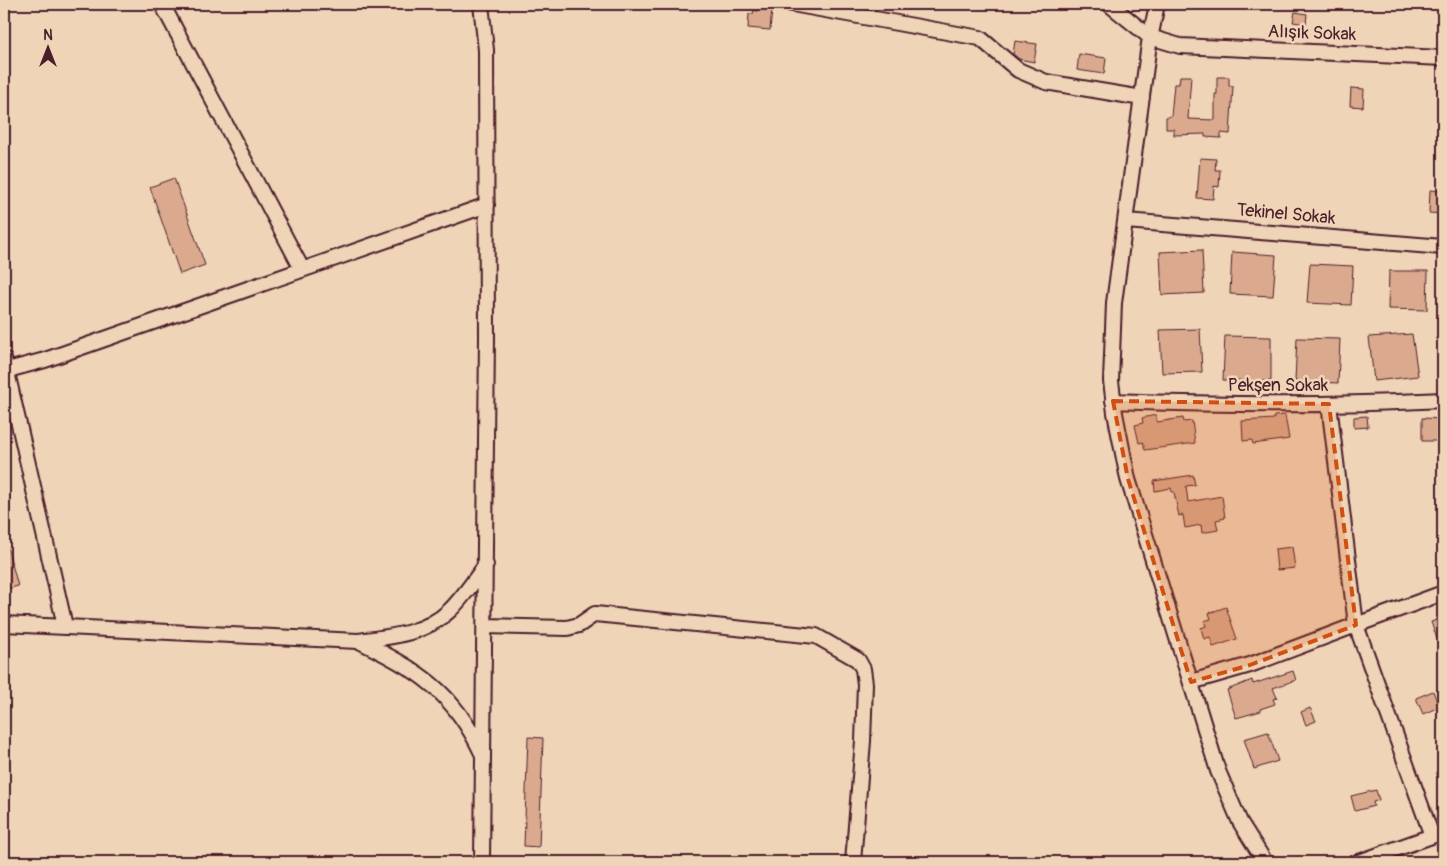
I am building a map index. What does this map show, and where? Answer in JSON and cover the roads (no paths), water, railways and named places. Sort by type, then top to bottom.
[{"type":"street","points":[[162,4],[302,269]]},
{"type":"street","points":[[481,4],[486,50],[487,205],[486,565],[482,862]]},
{"type":"street","points":[[792,4],[980,38],[1018,70],[1046,82],[1142,98]]},
{"type":"street","points":[[1109,4],[1150,37]]},
{"type":"street","points":[[1157,4],[1150,37],[1114,303],[1111,381],[1113,402],[1128,479],[1218,771],[1240,822],[1265,862]]},
{"type":"street","name":"Alışık Sokak","points":[[1150,37],[1180,46],[1443,58]]},
{"type":"street","points":[[65,626],[5,367],[45,360],[487,205]]},
{"type":"street","name":"Tekinel Sokak","points":[[1126,221],[1443,247]]},
{"type":"street","name":"Pekşen Sokak","points":[[1113,402],[1233,405],[1443,400]]},
{"type":"street","points":[[1329,404],[1356,625],[1438,834],[1359,862]]},
{"type":"street","points":[[4,624],[358,641],[402,635],[423,628],[449,611],[486,565]]},
{"type":"street","points":[[1191,682],[1250,665],[1443,593]]},
{"type":"street","points":[[485,626],[567,628],[579,625],[595,614],[781,631],[816,636],[858,660],[864,669],[864,722],[853,862]]},
{"type":"street","points":[[358,641],[404,663],[448,697],[472,731],[483,756]]}]
